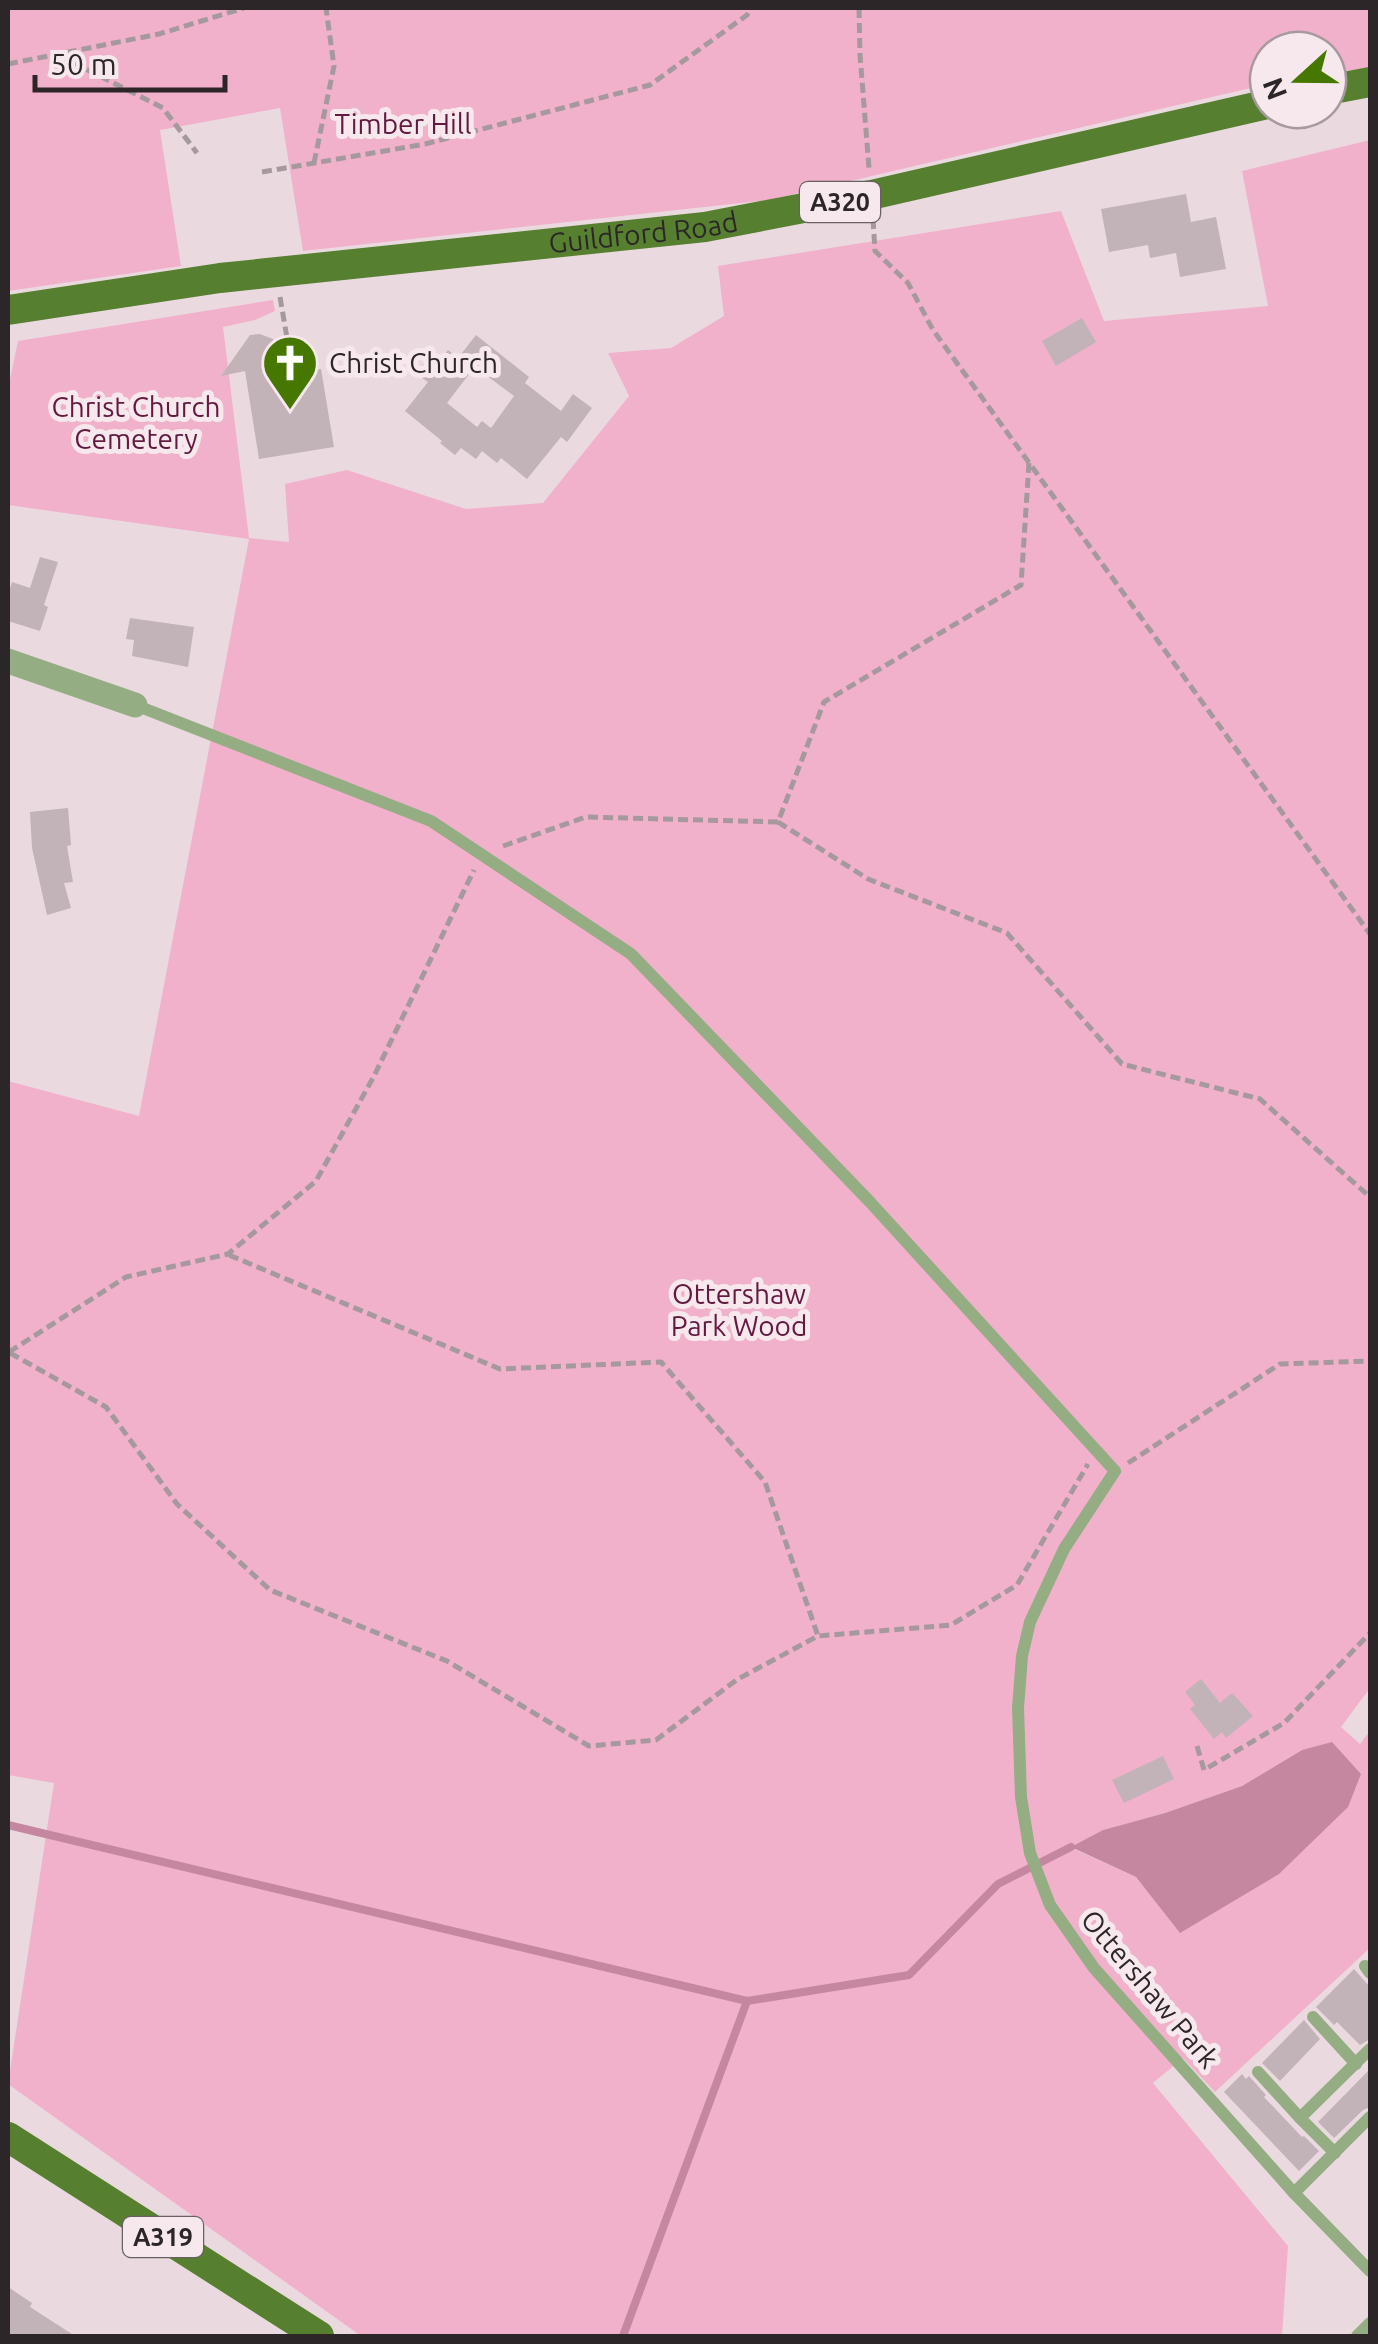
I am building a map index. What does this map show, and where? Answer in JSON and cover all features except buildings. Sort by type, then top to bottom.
[{"type":"main road","name":"Guildford Road","points":[[8,310],[220,278],[705,226],[871,195],[1248,109]]},
{"type":"main road","name":"A319","points":[[8,2136],[318,2336]]},
{"type":"street","points":[[8,661],[135,705]]},
{"type":"lane","points":[[135,705],[431,820],[631,954],[870,1202],[1115,1471]]},
{"type":"lane","name":"Ottershaw Park","points":[[1115,1471],[1064,1549],[1030,1622],[1022,1656],[1018,1708],[1022,1796],[1030,1853],[1050,1906],[1094,1968],[1294,2193],[1370,2271]]},
{"type":"lane","points":[[1313,2017],[1356,2064]]},
{"type":"lane","points":[[1300,2118],[1370,2049]]},
{"type":"lane","points":[[1258,2072],[1335,2152]]},
{"type":"lane","points":[[1294,2193],[1370,2117]]},
{"type":"lane","points":[[1357,2336],[1370,2323]]},
{"type":"path","points":[[8,64],[159,34],[244,8]]},
{"type":"path","points":[[314,163],[334,66],[326,8]]},
{"type":"path","points":[[262,172],[426,144],[650,85],[747,15],[751,8]]},
{"type":"path","points":[[859,8],[874,251],[908,282],[933,330],[1370,934]]},
{"type":"path","points":[[57,54],[163,108],[198,153]]},
{"type":"path","points":[[279,294],[287,338],[285,370]]},
{"type":"path","points":[[778,822],[868,879],[1007,933],[1122,1064],[1260,1098],[1370,1197]]},
{"type":"path","points":[[228,1254],[500,1370],[661,1362],[766,1482],[818,1636]]},
{"type":"path","points":[[8,1352],[106,1407],[178,1504],[270,1590],[447,1661],[589,1746],[656,1740],[738,1678],[818,1636],[950,1625],[1017,1585],[1095,1451]]},
{"type":"path","points":[[1115,1471],[1280,1364],[1370,1361]]},
{"type":"path","points":[[1198,1746],[1204,1770],[1284,1723],[1370,1633]]},
{"type":"green space","name":"Timber Hill","points":[[8,8],[1370,8],[1370,68],[1348,71],[1348,30],[1248,30],[1248,89],[769,200],[303,251],[280,108],[160,130],[181,266],[8,291]]},
{"type":"green space","name":"Ottershaw Park Wood","points":[[1370,140],[1370,1688],[1341,1727],[1360,1744],[1370,1731],[1370,1948],[1215,2092],[1183,2058],[1153,2083],[1288,2246],[1282,2336],[361,2336],[8,2084],[54,1783],[8,1775],[8,1081],[139,1116],[249,539],[8,505],[8,389],[18,341],[273,300],[275,311],[223,327],[249,538],[289,542],[285,484],[347,470],[466,509],[543,503],[629,396],[608,353],[671,348],[724,316],[718,266],[1061,211],[1104,321],[1268,306],[1242,171]],"holes":[[[1332,1743],[1181,1932],[1136,1877],[1072,1848],[1103,1830],[1242,1786],[1302,1750]]]},
{"type":"shaded area","points":[[1332,1742],[1361,1774],[1348,1807],[1279,1874],[1180,1933],[1136,1877],[1071,1847],[1103,1830],[1242,1786],[1302,1750]]},
{"type":"waterway","points":[[8,1825],[747,2001],[909,1975],[998,1884],[1071,1847]]},
{"type":"waterway","points":[[623,2336],[747,2001]]},
{"type":"place","name":"Christ Church","points":[[290,412]]},
{"type":"park label","name":"Christ Church Cemetery","points":[[136,423]]}]
